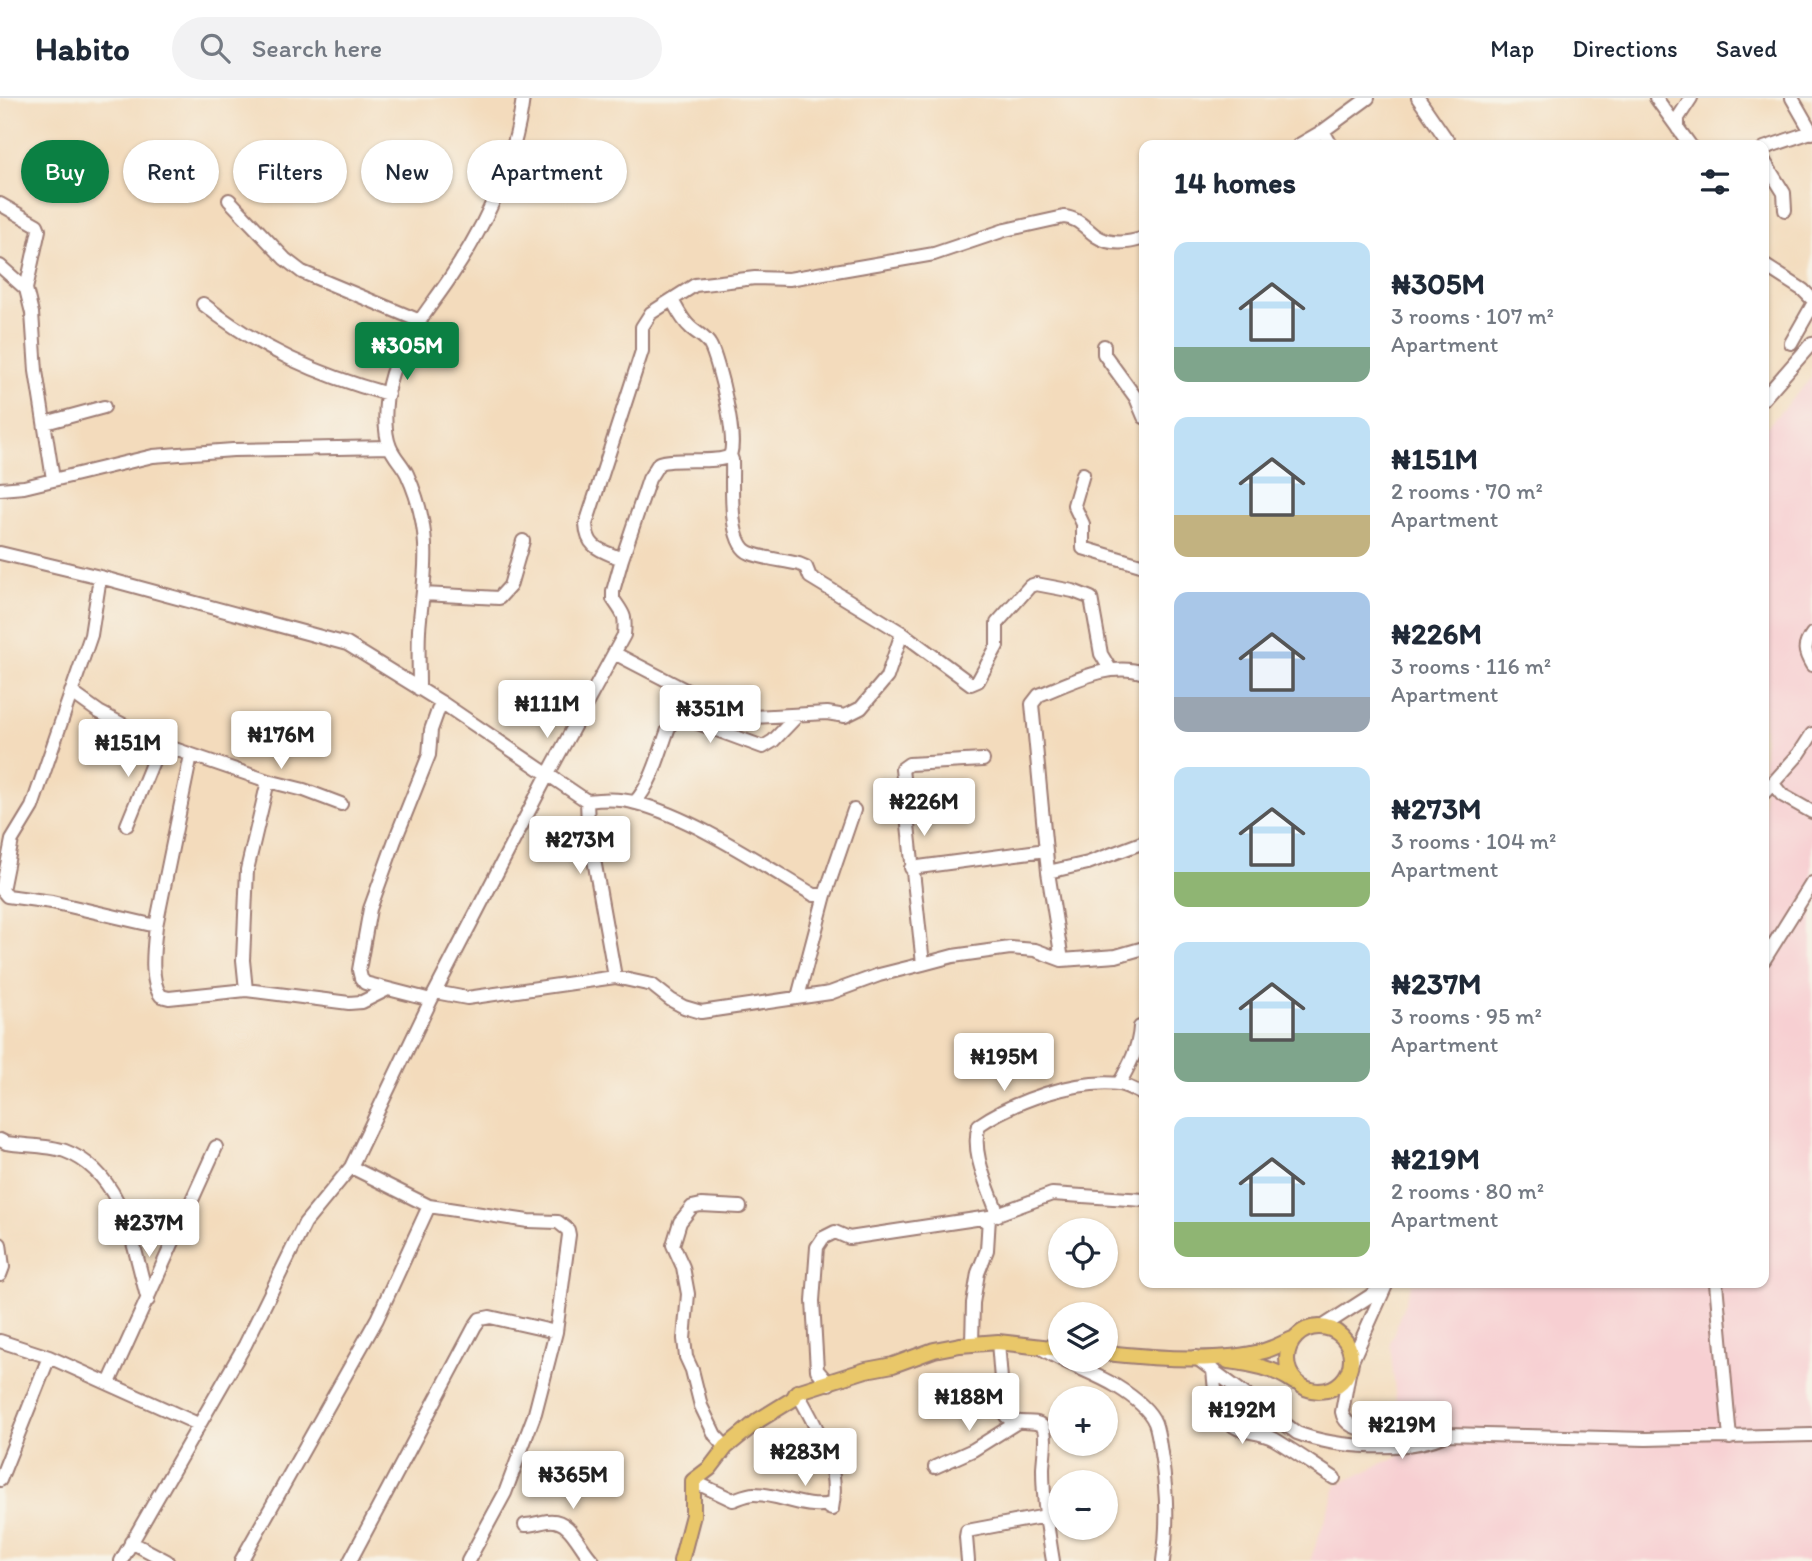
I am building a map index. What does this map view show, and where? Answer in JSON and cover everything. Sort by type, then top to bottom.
[{"type":"main road","points":[[1118,1354],[1206,1362],[1258,1366],[1282,1374],[1316,1392],[1335,1387],[1350,1368],[1347,1343],[1340,1335],[1322,1327],[1312,1328],[1265,1351],[1206,1362]]},
{"type":"main road","points":[[1295,1338],[1287,1356],[1287,1366],[1297,1384]]},
{"type":"main road","points":[[681,1561],[693,1515],[694,1481],[710,1468],[726,1447],[759,1420],[793,1399],[797,1392],[866,1370],[893,1365],[934,1350],[972,1343],[998,1342],[1048,1348]]},
{"type":"street","points":[[419,689],[419,632],[426,547],[421,515],[407,473],[390,447],[387,424],[388,394],[395,365],[420,321],[457,267],[498,194],[511,156],[523,98]]},
{"type":"street","points":[[1308,140],[1368,98]]},
{"type":"street","points":[[1418,98],[1447,140]]},
{"type":"street","points":[[1656,98],[1686,140]]},
{"type":"street","points":[[1678,129],[1678,118],[1691,98]]},
{"type":"street","points":[[1769,146],[1812,132],[1792,98]]},
{"type":"street","points":[[1323,131],[1328,140]]},
{"type":"street","points":[[1769,169],[1784,193],[1784,210]]},
{"type":"street","points":[[229,200],[285,259],[302,272],[420,321]]},
{"type":"street","points":[[0,204],[37,225],[39,230],[26,289],[32,313],[36,371],[53,479]]},
{"type":"street","points":[[622,559],[591,543],[587,538],[586,524],[642,351],[642,327],[651,313],[695,285],[755,278],[789,279],[934,254],[1005,230],[1064,217],[1073,218],[1105,241],[1128,243],[1139,240]]},
{"type":"street","points":[[0,266],[26,289]]},
{"type":"street","points":[[1769,268],[1812,299]]},
{"type":"street","points":[[672,300],[688,325],[709,342],[715,356],[733,435],[730,455],[734,529],[740,545],[748,553],[806,567],[810,577],[901,633],[971,684],[978,681],[997,646],[995,626],[1026,589],[1036,584],[1073,591],[1091,598],[1101,654],[1110,669]]},
{"type":"street","points":[[203,304],[245,335],[297,364],[341,382],[388,394]]},
{"type":"street","points":[[1791,343],[1812,306]]},
{"type":"street","points":[[1769,393],[1812,343]]},
{"type":"street","points":[[1104,346],[1104,354],[1139,405]]},
{"type":"street","points":[[1769,384],[1774,388]]},
{"type":"street","points":[[45,423],[104,407]]},
{"type":"street","points":[[0,489],[24,487],[153,456],[233,450],[390,447]]},
{"type":"street","points":[[121,1561],[245,1345],[305,1223],[351,1167],[433,996],[547,776],[624,635],[625,618],[623,611],[613,600],[613,592],[649,479],[659,463],[666,460],[714,459],[730,455]]},
{"type":"street","points":[[1083,474],[1074,505],[1083,524],[1083,548],[1139,565]]},
{"type":"street","points":[[423,594],[499,598],[510,586],[523,541]]},
{"type":"street","points":[[0,553],[100,577],[347,644],[441,702],[587,802],[607,799],[635,802],[686,822],[814,895],[825,895]]},
{"type":"street","points":[[100,577],[91,635],[32,807],[12,840],[2,890],[7,896],[52,902],[156,926]]},
{"type":"street","points":[[614,653],[726,711],[753,718],[827,713],[845,716],[861,708],[887,677],[901,633]]},
{"type":"street","points":[[1812,634],[1805,643],[1804,651],[1812,665]]},
{"type":"street","points":[[1062,960],[1048,872],[1032,704],[1039,695],[1110,669],[1139,671]]},
{"type":"street","points":[[71,692],[99,712],[160,744],[341,804]]},
{"type":"street","points":[[635,802],[643,793],[663,738],[687,692]]},
{"type":"street","points":[[441,702],[431,730],[429,755],[370,909],[359,970],[360,978],[365,984],[386,990],[467,998],[615,977],[644,981],[684,1007],[701,1012],[830,993],[879,975],[953,956],[1010,948],[1035,950],[1062,960],[1116,956],[1139,949]]},
{"type":"street","points":[[676,715],[763,747],[773,741],[798,715]]},
{"type":"street","points":[[1769,788],[1812,734]]},
{"type":"street","points":[[127,825],[160,744]]},
{"type":"street","points":[[191,755],[156,926],[153,953],[156,987],[161,996],[169,998],[246,990],[349,1003],[362,1002],[386,990]]},
{"type":"street","points":[[923,964],[902,769],[909,764],[983,760]]},
{"type":"street","points":[[246,990],[243,960],[247,870],[268,781]]},
{"type":"street","points":[[1769,790],[1812,812]]},
{"type":"street","points":[[587,802],[588,826],[615,977]]},
{"type":"street","points":[[798,997],[825,895],[854,810]]},
{"type":"street","points":[[1048,872],[1087,863],[1139,844]]},
{"type":"street","points":[[911,868],[1046,850]]},
{"type":"street","points":[[1769,952],[1812,883]]},
{"type":"street","points":[[1118,1084],[1139,1043]]},
{"type":"street","points":[[972,1343],[975,1287],[994,1216],[978,1153],[976,1134],[979,1125],[1019,1104],[1073,1087],[1118,1084],[1139,1093]]},
{"type":"street","points":[[0,1140],[62,1150],[76,1156],[95,1170],[120,1206],[148,1300]]},
{"type":"street","points":[[109,1383],[216,1147]]},
{"type":"street","points":[[351,1167],[429,1206],[564,1225],[568,1230],[555,1332],[535,1413],[505,1493],[468,1561]]},
{"type":"street","points":[[829,1384],[817,1370],[813,1301],[817,1247],[823,1238],[835,1232],[849,1238],[994,1216],[1052,1194],[1139,1200]]},
{"type":"street","points":[[241,1561],[377,1320],[429,1206]]},
{"type":"street","points":[[726,1447],[715,1435],[701,1406],[686,1357],[684,1339],[688,1294],[683,1267],[673,1245],[680,1222],[692,1207],[740,1207]]},
{"type":"street","points":[[0,1244],[3,1267],[0,1275]]},
{"type":"street","points":[[1322,1327],[1381,1288]]},
{"type":"street","points":[[1385,1288],[1350,1368],[1342,1412],[1347,1424],[1364,1430],[1430,1428],[1447,1434],[1730,1438],[1812,1435]]},
{"type":"street","points":[[1716,1288],[1730,1438]]},
{"type":"street","points":[[351,1561],[480,1320],[490,1317],[555,1332]]},
{"type":"street","points":[[0,1341],[49,1357],[198,1424]]},
{"type":"street","points":[[998,1342],[1003,1404],[1006,1416],[1016,1423]]},
{"type":"street","points":[[1040,1347],[1065,1363],[1117,1387],[1140,1405],[1154,1421],[1167,1497],[1168,1520],[1163,1561]]},
{"type":"street","points":[[0,1480],[49,1357]]},
{"type":"street","points":[[1206,1362],[1297,1433],[1313,1439],[1399,1445],[1430,1442],[1447,1434]]},
{"type":"street","points":[[1206,1362],[1215,1398],[1224,1416],[1241,1429],[1264,1433],[1334,1478]]},
{"type":"street","points":[[694,1481],[733,1500],[753,1494],[791,1499],[803,1505],[831,1504],[829,1508],[832,1508],[834,1474],[827,1449],[797,1392]]},
{"type":"street","points":[[1264,1433],[1266,1410]]},
{"type":"street","points":[[935,1467],[973,1450],[1016,1423],[1036,1423],[1042,1426],[1045,1432],[1043,1471],[1046,1516],[1053,1561]]},
{"type":"street","points":[[968,1561],[965,1537],[967,1531],[1046,1516]]},
{"type":"street","points":[[525,1525],[549,1520],[559,1522],[573,1532],[583,1551],[593,1561]]},
{"type":"street","points":[[131,1542],[167,1561]]},
{"type":"shaded area","points":[[1812,377],[1812,1561],[1310,1561],[1337,1485],[1400,1455],[1399,1445],[1393,1438],[1399,1429],[1390,1343],[1410,1288],[1769,1288],[1769,424]]}]
